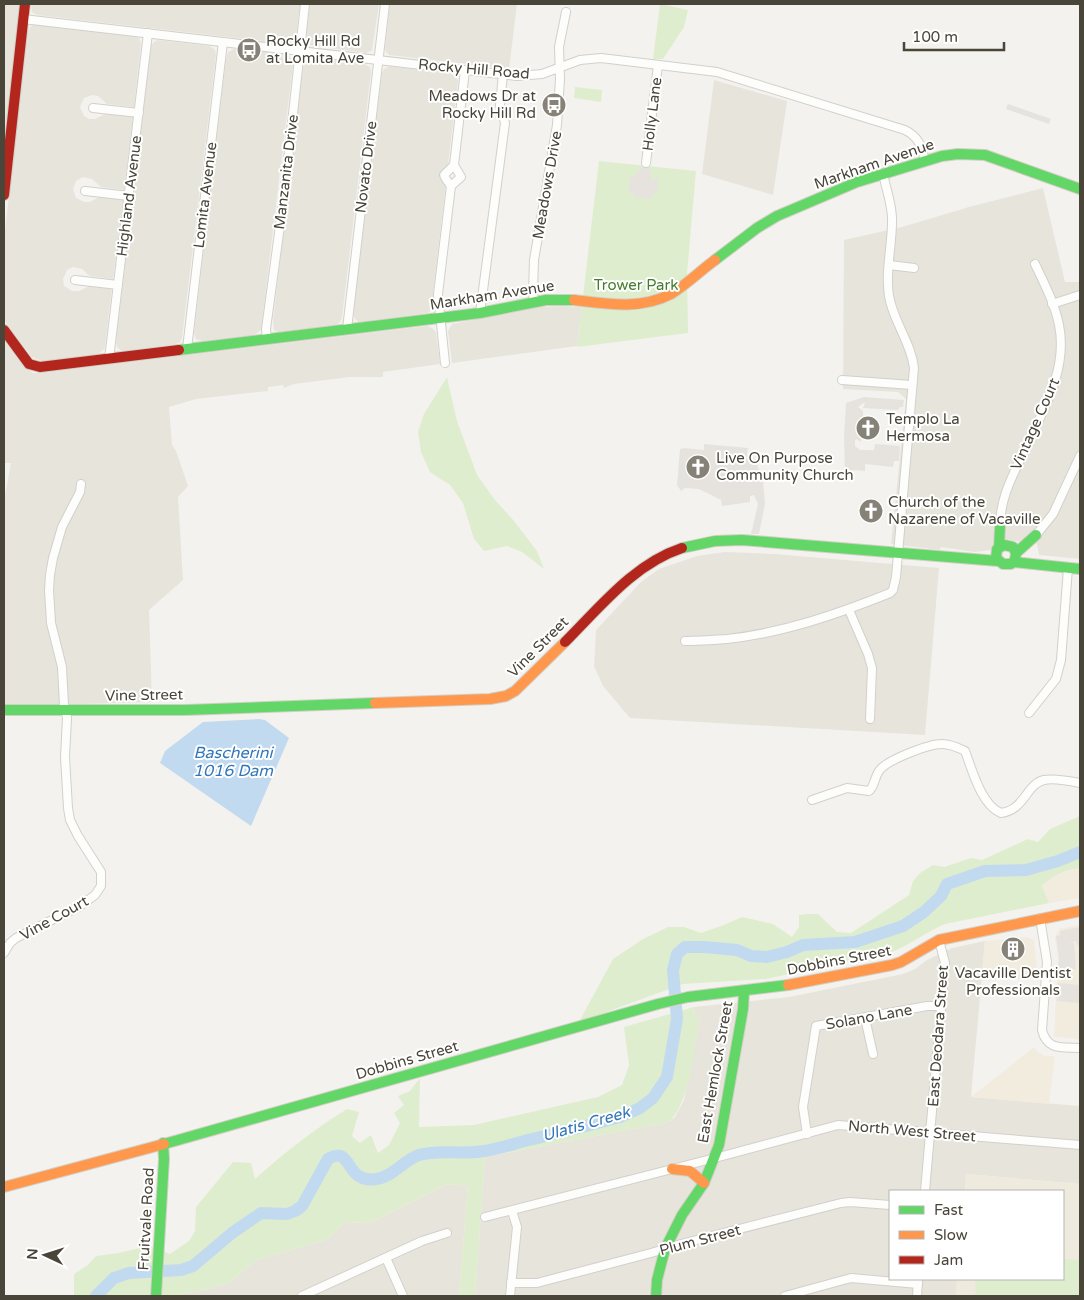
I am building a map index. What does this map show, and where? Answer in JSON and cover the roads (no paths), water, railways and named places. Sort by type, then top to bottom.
[{"type":"street","points":[[4,195],[25,4]]},
{"type":"street","name":"Manzanita Drive","points":[[267,339],[266,329],[284,196],[305,4]]},
{"type":"street","name":"Novato Drive","points":[[347,329],[384,4]]},
{"type":"street","name":"Meadows Drive","points":[[534,302],[534,260],[557,125],[560,67],[559,47],[566,12]]},
{"type":"street","name":"Rocky Hill Road","points":[[23,19],[517,76],[536,75],[580,60],[601,58],[717,72],[905,130],[913,134],[918,140],[925,161]]},
{"type":"street","name":"Highland Avenue","points":[[109,359],[148,33]]},
{"type":"street","name":"Lomita Avenue","points":[[187,349],[223,42]]},
{"type":"street","name":"Holly Lane","points":[[646,163],[658,64]]},
{"type":"street","points":[[445,363],[438,294],[451,186],[461,177],[454,165],[465,70]]},
{"type":"street","points":[[480,313],[505,123],[500,105],[503,74]]},
{"type":"street","points":[[93,108],[139,113]]},
{"type":"street","name":"Markham Avenue","points":[[4,330],[25,359],[35,366],[109,359],[480,313],[534,302],[572,299],[623,305],[637,304],[660,298],[682,286],[757,228],[777,216],[826,194],[925,161],[958,154],[985,155],[1080,189]]},
{"type":"street","points":[[451,186],[444,175],[454,165]]},
{"type":"street","points":[[684,642],[728,639],[811,622],[849,610],[894,590],[914,368],[889,298],[892,210],[882,174]]},
{"type":"street","points":[[85,191],[129,196]]},
{"type":"street","name":"Vintage Court","points":[[1000,527],[1004,494],[1052,390],[1059,368],[1061,337],[1052,304],[1035,264]]},
{"type":"street","points":[[889,265],[914,268]]},
{"type":"street","points":[[75,280],[118,285]]},
{"type":"street","points":[[1052,304],[1080,295]]},
{"type":"street","points":[[842,380],[912,385]]},
{"type":"street","points":[[1007,553],[1027,544],[1053,514],[1080,456]]},
{"type":"street","name":"Vine Court","points":[[4,953],[10,943],[16,938],[80,906],[95,895],[101,886],[101,872],[70,820],[65,758],[67,718],[61,659],[52,624],[50,575],[62,528],[80,492],[81,484]]},
{"type":"street","points":[[1000,527],[1007,553]]},
{"type":"street","points":[[1007,553],[1036,535]]},
{"type":"street","name":"Vine Street","points":[[4,710],[185,710],[490,699],[506,696],[515,691],[629,577],[647,564],[678,548],[699,542],[728,540],[977,559],[1007,553],[1036,563],[1080,569]]},
{"type":"street","points":[[1027,544],[1028,556],[1036,563]]},
{"type":"street","points":[[1029,713],[1056,679],[1061,660],[1068,568]]},
{"type":"street","points":[[849,610],[872,668],[870,719]]},
{"type":"street","points":[[812,800],[847,788],[868,791],[874,785],[879,770],[885,765],[934,745],[951,745],[964,751],[984,799],[991,808],[1001,813],[1016,808],[1037,783],[1044,780],[1080,783]]},
{"type":"street","name":"Dobbins Street","points":[[4,1187],[236,1124],[658,1004],[688,997],[744,992],[803,983],[892,965],[902,962],[939,940],[1080,910]]},
{"type":"street","points":[[1040,918],[1047,962],[1042,1030],[1044,1037],[1047,1043],[1053,1046],[1080,1048]]},
{"type":"street","name":"East Deodara Street","points":[[925,1190],[945,963],[939,940]]},
{"type":"street","name":"East Hemlock Street","points":[[656,1296],[657,1280],[665,1249],[682,1215],[704,1183],[719,1145],[743,1009],[744,992]]},
{"type":"street","name":"Solano Lane","points":[[806,1134],[803,1107],[816,1026],[927,1006],[941,1006]]},
{"type":"street","points":[[865,1018],[873,1054]]},
{"type":"street","name":"North West Street","points":[[485,1217],[838,1125],[1080,1145]]},
{"type":"street","name":"Fruitvale Road","points":[[156,1296],[164,1159],[163,1143]]},
{"type":"street","points":[[672,1169],[690,1169],[704,1183]]},
{"type":"street","name":"Plum Street","points":[[511,1283],[537,1283],[841,1203],[889,1205]]},
{"type":"street","points":[[510,1296],[517,1227],[512,1211]]},
{"type":"street","points":[[302,1296],[422,1242],[447,1233]]},
{"type":"street","points":[[386,1258],[403,1296]]},
{"type":"street","points":[[785,1296],[796,1295],[851,1278],[889,1280]]},
{"type":"street","points":[[896,1280],[918,1281],[917,1296]]},
{"type":"water","name":"Bascherini 1016 Dam","points":[[265,720],[289,738],[251,826],[160,763],[165,751],[203,722]]},
{"type":"waterway","name":"Ulatis Creek","points":[[96,1296],[114,1278],[129,1273],[181,1270],[193,1266],[232,1233],[261,1213],[287,1214],[295,1211],[302,1206],[328,1159],[336,1156],[342,1156],[359,1176],[366,1179],[376,1179],[388,1175],[419,1155],[435,1152],[476,1152],[495,1149],[620,1117],[640,1108],[653,1098],[667,1077],[677,1019],[673,970],[677,954],[685,947],[737,950],[751,956],[767,957],[787,952],[803,945],[855,942],[903,926],[924,912],[941,896],[947,884],[985,871],[1026,870],[1058,861],[1080,852]]},
{"type":"place","name":"Rocky Hill Rd at Lomita Ave","points":[[249,50]]},
{"type":"place","name":"Meadows Dr at Rocky Hill Rd","points":[[554,105]]},
{"type":"place","name":"Templo La Hermosa","points":[[868,428]]},
{"type":"place","name":"Live On Purpose Community Church","points":[[698,467]]},
{"type":"place","name":"Church of the Nazarene of Vacaville","points":[[871,511]]},
{"type":"place","name":"Vacaville Dentist Professionals","points":[[1013,949]]},
{"type":"park label","name":"Trower Park","points":[[636,285]]}]
